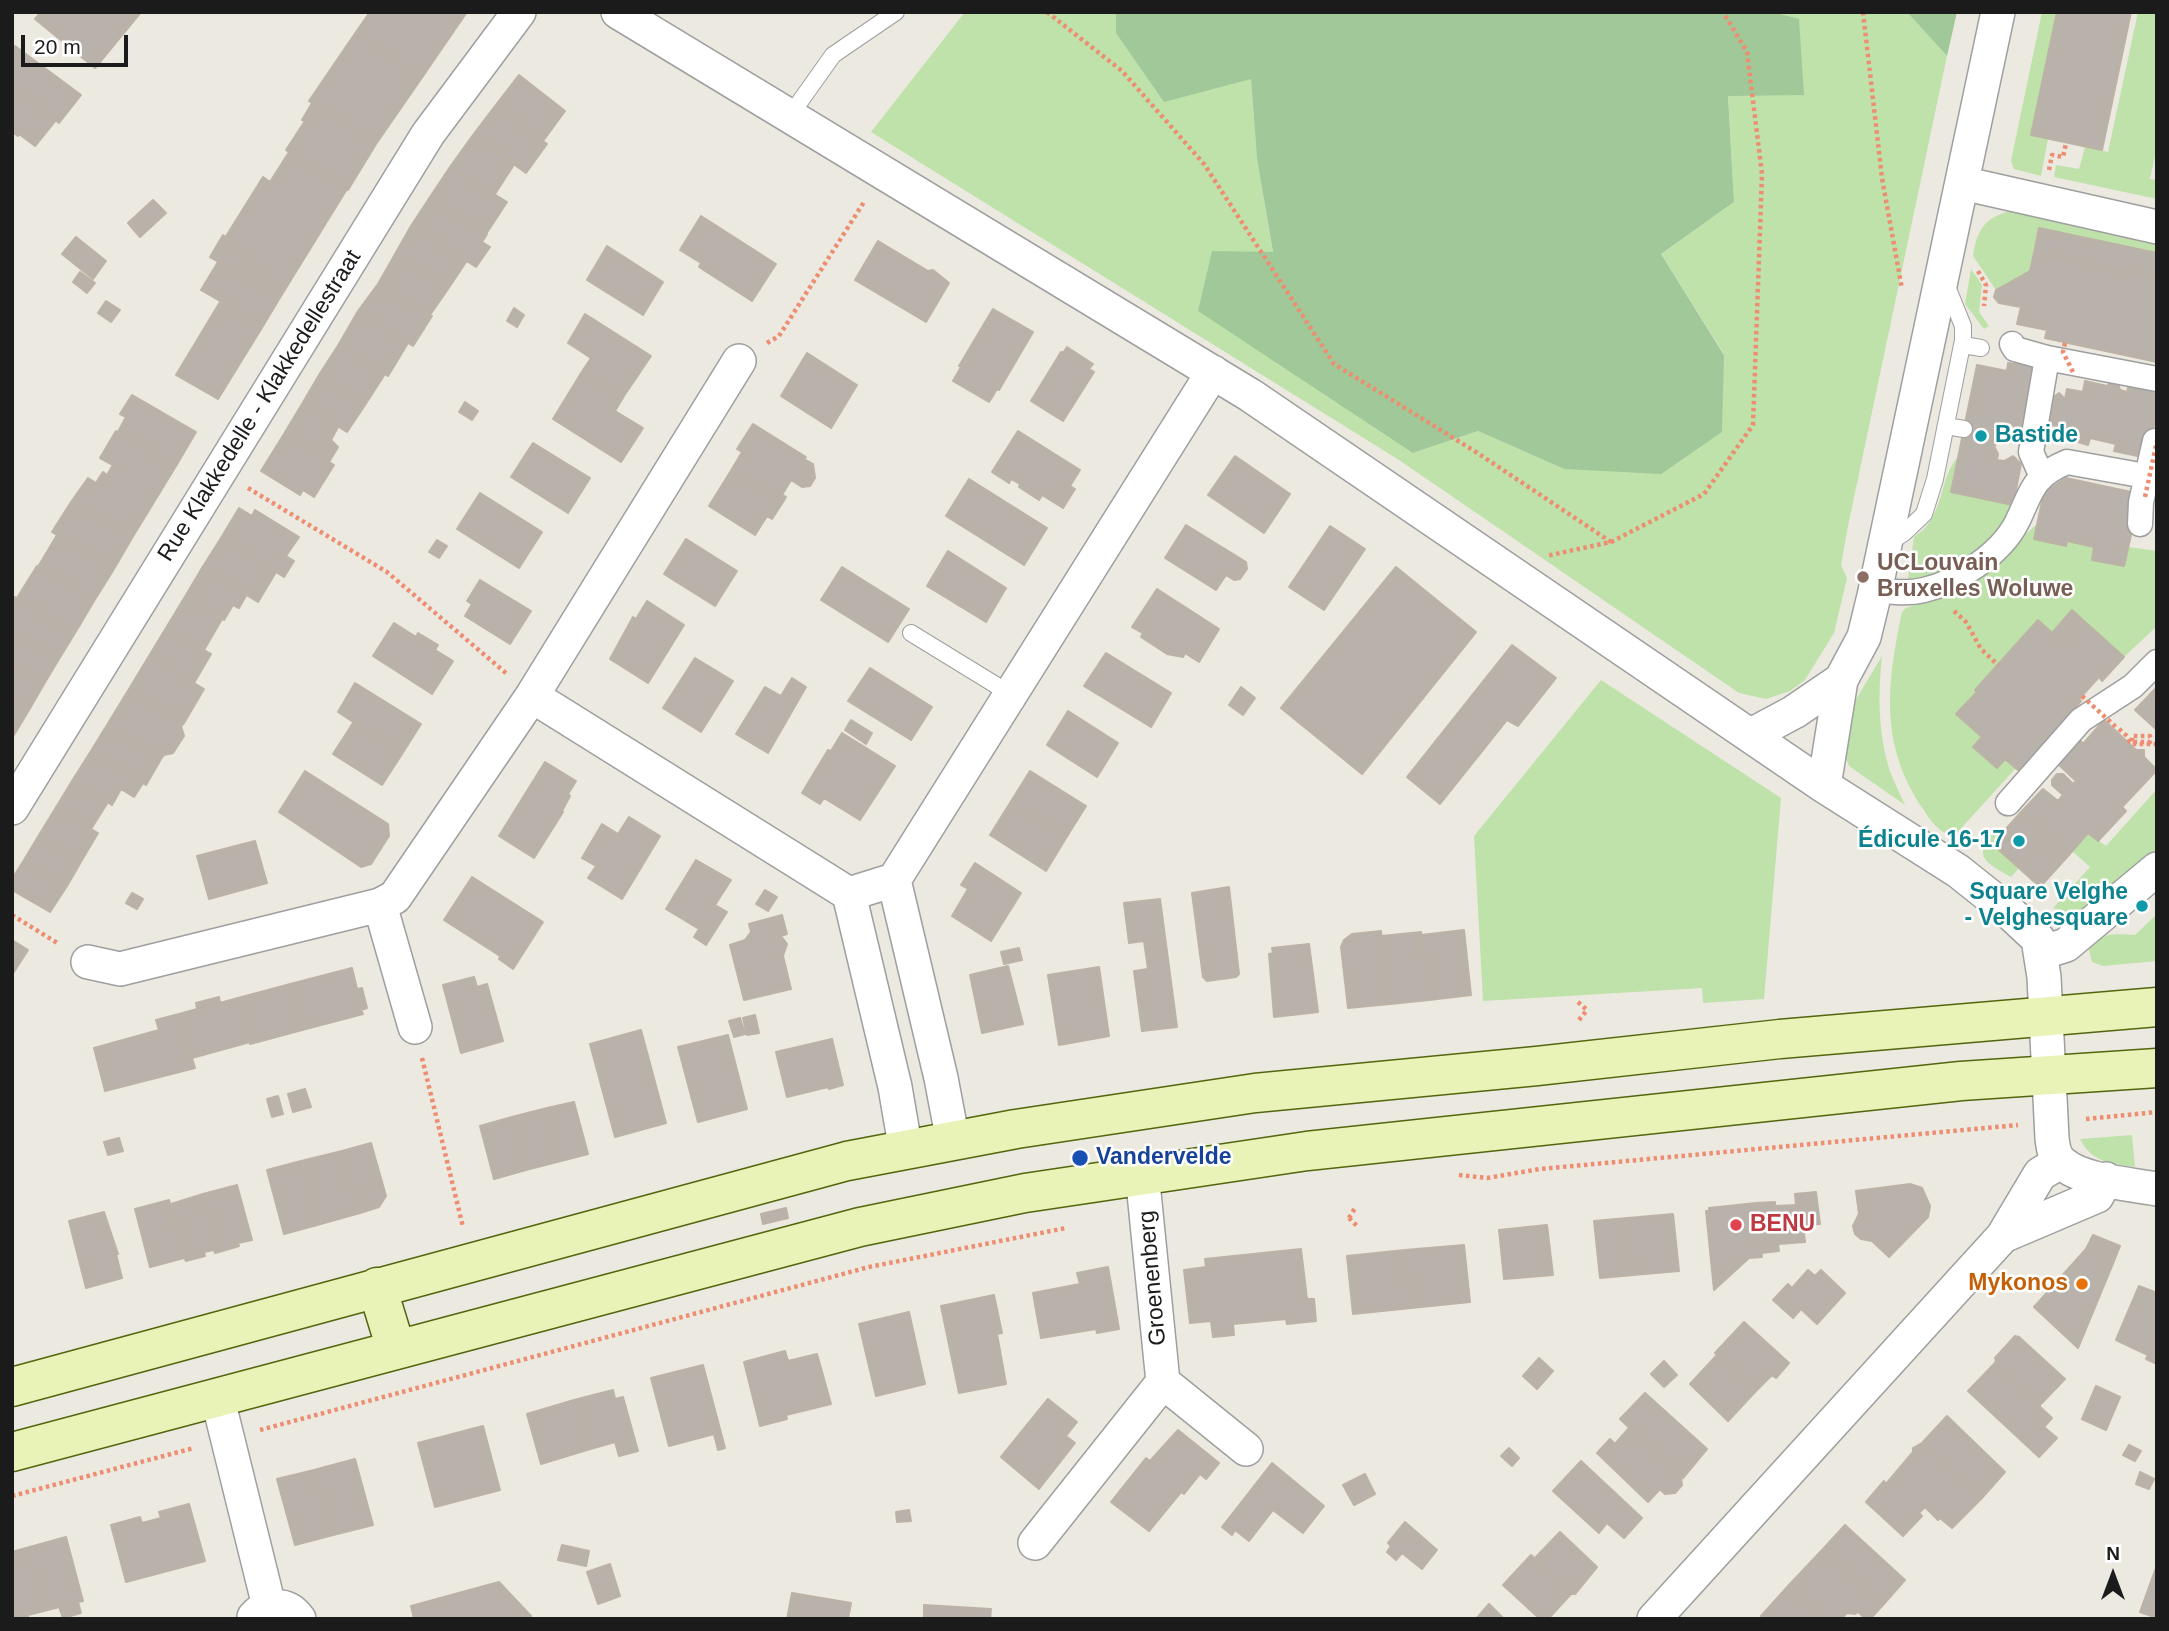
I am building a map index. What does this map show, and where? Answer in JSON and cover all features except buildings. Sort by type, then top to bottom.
[{"type":"main road","points":[[12,1387],[847,1161],[953,1140],[1255,1093],[1780,1039],[2157,1007]]},
{"type":"main road","points":[[12,1452],[860,1227],[1025,1193],[1142,1173],[1307,1151],[1961,1081],[2157,1069]]},
{"type":"main road","points":[[377,1287],[396,1349]]},
{"type":"street","name":"Rue Klakkedelle - Klakkedellestraat","points":[[12,808],[428,134],[519,12]]},
{"type":"street","points":[[618,12],[1250,395],[1824,786],[1958,871],[2038,939],[2046,1016],[2054,1152],[2060,1162],[2077,1173],[2157,1189]]},
{"type":"street","points":[[1824,786],[1841,680],[1864,637],[1875,590],[1998,12]]},
{"type":"street","points":[[1962,183],[2157,226]]},
{"type":"street","points":[[2012,344],[2014,349],[2056,351],[2075,371],[2157,379]]},
{"type":"street","points":[[2042,477],[2031,452],[2056,351]]},
{"type":"street","points":[[88,962],[120,969],[380,905],[395,898],[532,696],[739,360]]},
{"type":"street","points":[[849,894],[894,880],[1213,373]]},
{"type":"street","points":[[2140,524],[2150,484],[2156,441]]},
{"type":"street","points":[[1875,590],[1900,593],[1923,590],[1951,581],[2000,545],[2017,523],[2030,490],[2042,477],[2067,462],[2150,484]]},
{"type":"street","points":[[2008,803],[2081,720],[2133,686],[2157,662]]},
{"type":"street","points":[[1751,735],[1794,712],[1841,680]]},
{"type":"street","points":[[532,696],[849,894],[895,1087],[906,1151]]},
{"type":"street","points":[[2041,953],[2066,945],[2157,869]]},
{"type":"street","points":[[894,880],[953,1140]]},
{"type":"street","points":[[380,905],[415,1027]]},
{"type":"street","points":[[1654,1619],[2003,1236],[2040,1174],[2060,1162]]},
{"type":"street","name":"Groenenberg","points":[[1142,1173],[1163,1382]]},
{"type":"street","points":[[2003,1236],[2098,1196],[2106,1180]]},
{"type":"street","points":[[1035,1543],[1163,1382],[1246,1449]]},
{"type":"street","points":[[217,1396],[274,1615]]},
{"type":"lane","points":[[789,117],[833,55],[896,12]]},
{"type":"lane","points":[[1885,545],[1904,533],[1924,514],[1935,479],[1963,345],[1963,326],[1942,275]]},
{"type":"lane","points":[[1963,345],[1981,348]]},
{"type":"lane","points":[[1946,426],[1964,429]]},
{"type":"lane","points":[[911,634],[1012,695]]},
{"type":"path","points":[[1048,12],[1122,71],[1204,164],[1334,363],[1476,452],[1611,542]]},
{"type":"path","points":[[1534,558],[1611,542],[1704,494],[1753,425],[1762,174],[1747,52],[1723,12]]},
{"type":"path","points":[[1863,12],[1882,178],[1902,293]]},
{"type":"path","points":[[2052,155],[2063,157],[2066,143]]},
{"type":"path","points":[[739,360],[779,336],[884,171]]},
{"type":"path","points":[[1973,262],[1986,285],[1984,311]]},
{"type":"path","points":[[2056,351],[2063,352],[2075,371]]},
{"type":"path","points":[[2150,484],[2156,441]]},
{"type":"path","points":[[219,472],[387,572],[532,696]]},
{"type":"path","points":[[1948,609],[1959,613],[1981,649],[1998,665]]},
{"type":"path","points":[[2082,696],[2127,736],[2130,743],[2140,742],[2150,742],[2150,736],[2132,736],[2132,744],[2157,744]]},
{"type":"path","points":[[2127,736],[2157,734]]},
{"type":"path","points":[[12,915],[88,962]]},
{"type":"path","points":[[1578,1002],[1587,1010]]},
{"type":"path","points":[[1578,1011],[1587,1010]]},
{"type":"path","points":[[1579,1020],[1587,1010]]},
{"type":"path","points":[[415,1027],[471,1261]]},
{"type":"path","points":[[1455,1174],[1487,1178],[1554,1168],[2157,1112]]},
{"type":"path","points":[[1349,1218],[1356,1208]]},
{"type":"path","points":[[1349,1218],[1356,1217]]},
{"type":"path","points":[[1349,1218],[1357,1226]]},
{"type":"path","points":[[12,1496],[869,1268],[1069,1227]]},
{"type":"green space","points":[[965,12],[1116,12],[1116,33],[1251,79],[1257,159],[1273,253],[1413,453],[1478,431],[1564,469],[1724,354],[1661,254],[1734,202],[1728,95],[1799,20],[1772,12],[1907,12],[1947,56],[1848,526],[1841,565],[1847,578],[1834,633],[1805,680],[1790,691],[1766,699],[1739,693],[1399,460],[871,132]]},
{"type":"green space","points":[[1116,12],[1772,12],[1799,19],[1804,95],[1728,96],[1734,202],[1661,254],[1724,355],[1722,432],[1661,474],[1564,469],[1478,431],[1413,453],[1198,311],[1212,251],[1273,252],[1257,159],[1251,79],[1164,102],[1116,33]]},
{"type":"green space","points":[[1907,12],[1957,12],[1947,56]]},
{"type":"green space","points":[[2042,12],[2057,12],[2031,135],[2048,139],[2041,176],[2014,169],[2011,161]]},
{"type":"green space","points":[[2138,12],[2157,12],[2157,147],[2150,179],[2157,180],[2157,199],[2054,177],[2056,165],[2079,169],[2085,147],[2108,152]]},
{"type":"green space","points":[[2010,211],[2157,240],[2157,253],[2039,228],[2030,271],[1996,290],[1973,256],[1983,226],[1994,217]]},
{"type":"green space","points":[[1971,269],[1982,285],[1979,312],[1989,326],[1984,329],[1965,304]]},
{"type":"green space","points":[[1958,457],[1951,492],[2013,505],[2011,513],[1984,548],[1948,574],[1907,586],[1914,537],[1932,519],[1947,476]]},
{"type":"green space","points":[[2038,523],[2066,545],[2067,541],[2094,547],[2092,560],[2124,566],[2129,547],[2157,551],[2157,626],[2124,657],[2072,610],[2052,633],[2038,621],[1956,713],[1982,737],[1974,747],[1997,767],[2005,759],[2016,768],[1955,835],[1950,834],[1940,830],[1923,809],[1899,761],[1893,737],[1890,689],[1902,612],[1906,608],[1948,593],[1996,560]]},
{"type":"green space","points":[[1882,656],[1882,738],[1890,770],[1905,805],[1849,766],[1843,751],[1849,711]]},
{"type":"green space","points":[[1601,680],[1781,798],[1764,999],[1703,1003],[1702,988],[1483,1001],[1474,836]]},
{"type":"green space","points":[[2157,789],[2157,853],[2077,915],[2053,908],[2090,867],[2072,851],[2088,833],[2106,846]]},
{"type":"green space","points":[[1993,832],[2019,868],[2011,877],[1990,864],[1983,854],[1983,848]]},
{"type":"green space","points":[[2157,914],[2157,961],[2103,966],[2092,962],[2089,950],[2097,940],[2109,935],[2135,935]]},
{"type":"green space","points":[[2132,1135],[2135,1167],[2110,1163],[2096,1157],[2080,1139]]},
{"type":"place","name":"Bastide","points":[[1981,436]]},
{"type":"place","name":"UCLouvain Bruxelles Woluwe","points":[[1863,577]]},
{"type":"place","name":"Édicule 16-17","points":[[2019,841]]},
{"type":"place","name":"Square Velghe - Velghesquare","points":[[2142,906]]},
{"type":"place","name":"Vandervelde","points":[[1080,1158]]},
{"type":"place","name":"BENU","points":[[1736,1225]]},
{"type":"place","name":"Mykonos","points":[[2082,1284]]}]
